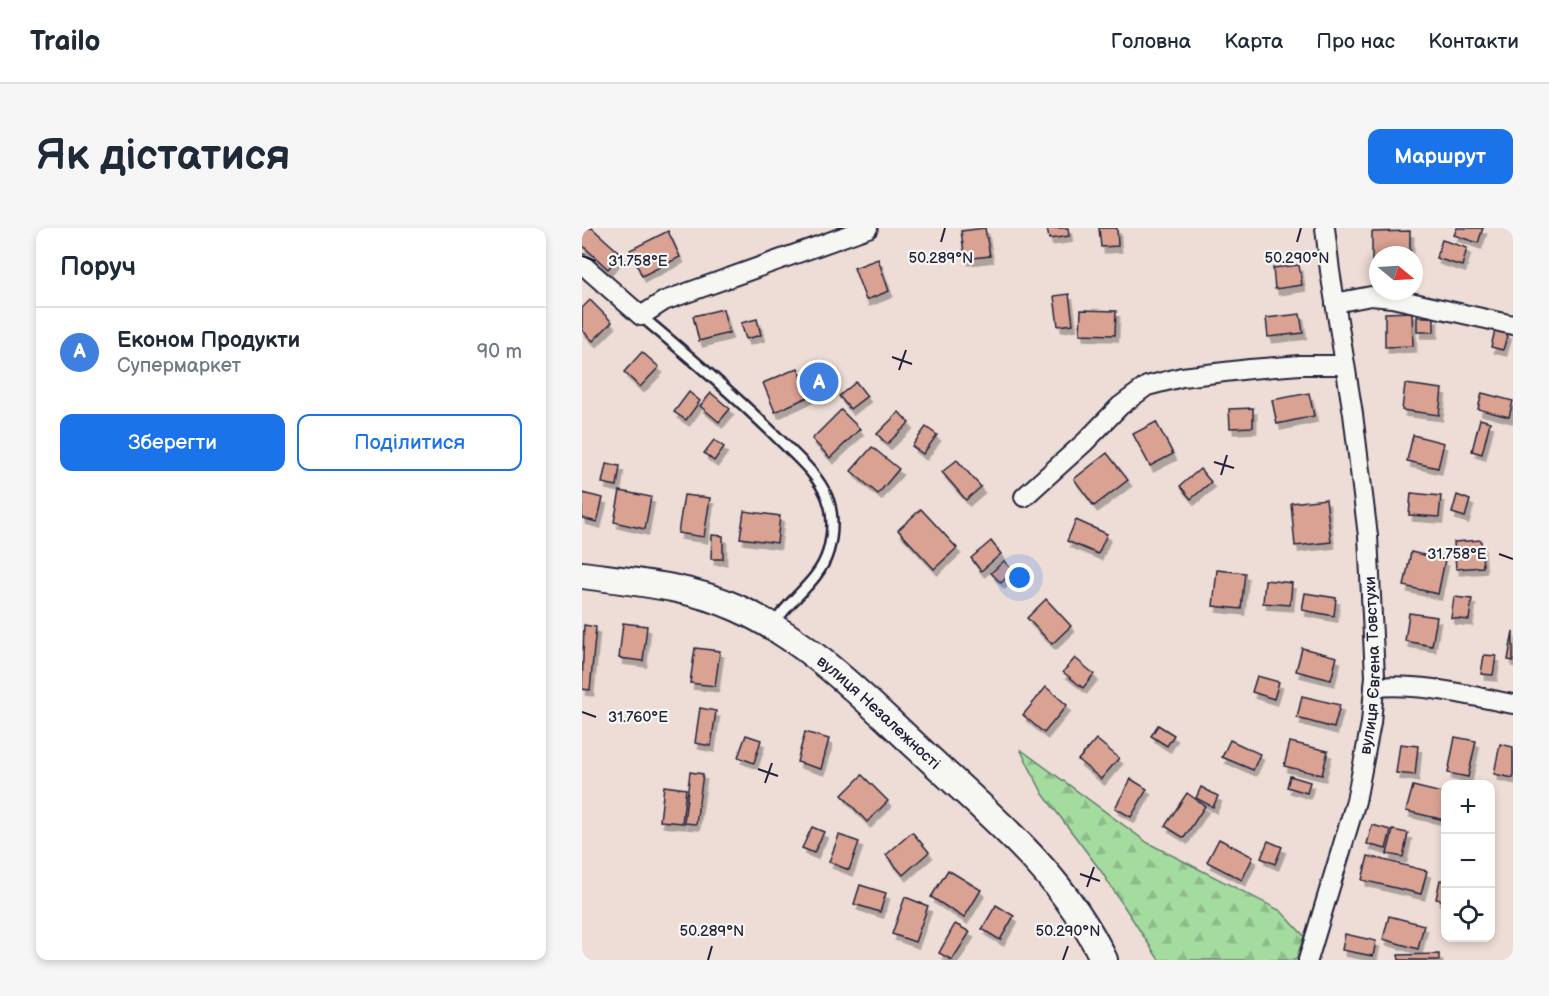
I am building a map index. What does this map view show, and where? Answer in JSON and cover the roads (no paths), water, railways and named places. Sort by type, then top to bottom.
[{"type":"main road","name":"вулиця Незалежності","points":[[582,575],[681,590],[727,603],[772,627],[832,671],[1012,836],[1063,893],[1085,925],[1104,960]]},
{"type":"street","points":[[582,264],[641,315],[664,301],[868,228]]},
{"type":"street","name":"вулиця Євгена Товстухи","points":[[1308,960],[1356,801],[1371,723],[1374,687],[1368,536],[1325,228]]},
{"type":"street","points":[[1335,303],[1371,296],[1392,298],[1513,326]]},
{"type":"street","points":[[1024,497],[1120,406],[1148,386],[1172,378],[1240,370],[1300,365],[1345,365]]},
{"type":"street","points":[[1374,687],[1422,687],[1513,704]]},
{"type":"lane","points":[[641,315],[770,430],[809,469],[828,499],[832,531],[825,561],[811,583],[789,604],[772,627]]},
{"type":"place","name":"Економ Продукти","points":[[819,382]]}]
